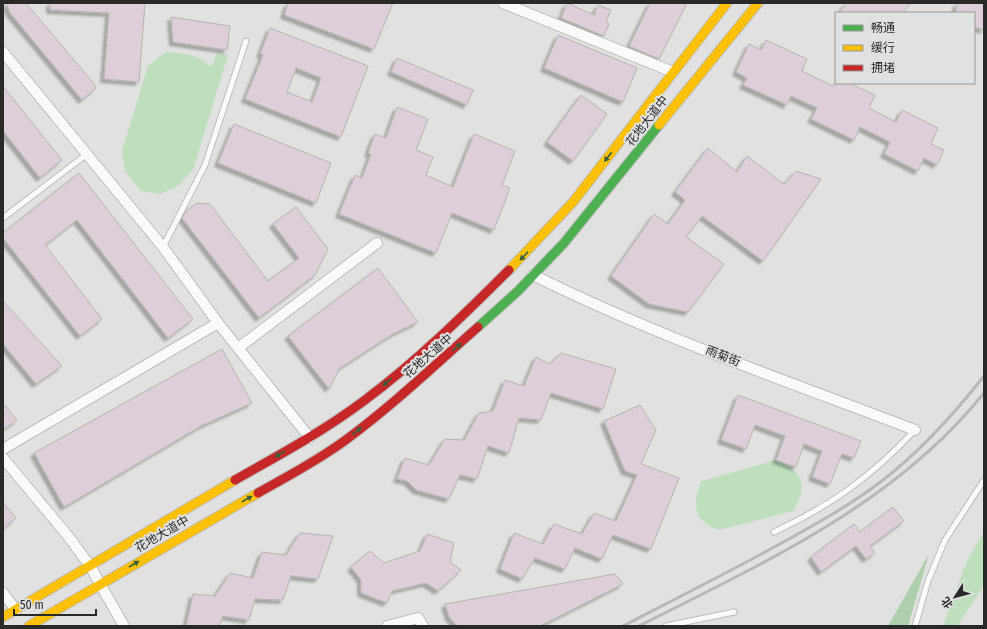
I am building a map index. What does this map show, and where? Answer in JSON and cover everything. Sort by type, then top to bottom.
[{"type":"main road","points":[[700,37],[719,3]]},
{"type":"main road","name":"花地大道中","points":[[3,617],[208,495],[310,438],[364,401],[384,385],[504,276],[572,202],[726,3]]},
{"type":"main road","name":"花地大道中","points":[[33,625],[100,584],[312,462],[346,440],[396,400],[486,321],[533,276],[564,243],[758,3]]},
{"type":"street","points":[[503,3],[673,72]]},
{"type":"street","points":[[3,52],[164,247],[218,324],[310,438]]},
{"type":"street","points":[[238,348],[377,242]]},
{"type":"street","name":"雨菊街","points":[[533,276],[582,300],[915,430]]},
{"type":"street","points":[[3,448],[218,324]]},
{"type":"street","points":[[3,458],[68,536],[90,566],[124,626]]},
{"type":"street","points":[[3,593],[16,610]]},
{"type":"street","points":[[387,626],[418,618],[423,626]]},
{"type":"lane","points":[[164,247],[205,165],[246,41]]},
{"type":"lane","points":[[3,218],[87,154]]},
{"type":"lane","points":[[774,532],[812,514],[854,487],[889,457],[915,430]]},
{"type":"lane","points":[[915,626],[928,581],[945,540],[984,480]]},
{"type":"lane","points":[[666,626],[695,623],[734,612]]},
{"type":"green space","points":[[166,52],[190,55],[200,59],[211,67],[217,53],[228,55],[193,170],[178,186],[160,194],[141,191],[125,171],[122,151],[148,66]]},
{"type":"green space","points":[[776,460],[792,469],[801,480],[801,493],[793,511],[719,530],[704,522],[697,511],[696,504],[696,497],[702,481]]},
{"type":"green space","points":[[984,531],[984,585],[958,626],[943,626],[966,563]]},
{"type":"green space","points":[[929,554],[908,626],[888,626]]},
{"type":"building","points":[[6,3],[26,3],[95,85],[95,89],[82,100],[10,13]]},
{"type":"building","points":[[50,3],[145,3],[139,82],[104,79],[109,13],[50,10]]},
{"type":"building","points":[[288,3],[393,3],[374,49],[284,15]]},
{"type":"building","points":[[567,3],[594,15],[598,5],[611,10],[606,22],[609,24],[604,36],[561,18]]},
{"type":"building","points":[[650,3],[687,3],[659,59],[629,46]]},
{"type":"building","points":[[846,3],[911,3],[904,12],[840,12]]},
{"type":"building","points":[[957,3],[984,3],[984,30],[975,27],[975,12],[955,12]]},
{"type":"building","points":[[171,17],[230,26],[227,50],[173,42]]},
{"type":"building","points":[[270,28],[368,66],[341,137],[245,99],[263,55],[260,54]],"holes":[[[296,68],[321,78],[312,102],[287,92]]]},
{"type":"building","points":[[558,35],[637,68],[623,102],[544,68]]},
{"type":"building","points":[[766,40],[807,59],[802,71],[833,86],[835,83],[851,84],[875,95],[869,108],[896,122],[902,110],[938,128],[931,144],[944,150],[937,165],[924,158],[918,171],[884,154],[890,142],[860,127],[854,140],[811,119],[817,108],[791,96],[787,105],[743,85],[747,78],[736,72],[749,44],[761,50]]},
{"type":"building","points":[[397,58],[473,90],[467,105],[391,72]]},
{"type":"building","points":[[3,86],[62,160],[40,178],[3,131]]},
{"type":"building","points":[[581,95],[607,114],[573,161],[547,142]]},
{"type":"building","points":[[397,107],[428,119],[416,150],[433,157],[426,175],[453,187],[474,134],[515,151],[502,185],[510,188],[494,230],[452,213],[436,253],[339,214],[355,175],[362,178],[371,154],[368,153],[375,134],[386,138]]},
{"type":"building","points":[[234,124],[331,163],[316,203],[218,163]]},
{"type":"building","points":[[708,148],[737,172],[747,156],[784,184],[796,171],[821,179],[763,261],[702,216],[686,237],[724,264],[688,312],[649,304],[611,276],[654,214],[668,224],[685,200],[675,192]]},
{"type":"building","points":[[79,173],[193,319],[168,338],[77,220],[45,245],[102,319],[80,336],[3,238],[3,233]]},
{"type":"building","points":[[197,203],[210,204],[268,281],[299,258],[273,224],[296,207],[328,249],[315,275],[259,318],[182,218],[185,212]]},
{"type":"building","points":[[378,268],[418,322],[393,334],[340,368],[329,389],[288,336]]},
{"type":"building","points":[[3,301],[62,366],[36,384],[3,344]]},
{"type":"building","points":[[222,349],[252,403],[201,426],[64,507],[34,453]]},
{"type":"building","points":[[561,353],[616,369],[603,409],[551,393],[541,420],[519,418],[509,453],[488,446],[477,479],[460,475],[449,499],[416,490],[407,481],[397,479],[405,458],[429,465],[445,439],[464,440],[479,413],[493,411],[505,380],[524,386],[536,357],[550,364]]},
{"type":"building","points":[[738,395],[861,441],[854,458],[842,454],[830,484],[812,477],[822,451],[804,444],[796,467],[776,460],[785,436],[755,425],[746,449],[721,440]]},
{"type":"building","points":[[3,403],[17,420],[3,430]]},
{"type":"building","points":[[640,405],[656,430],[641,464],[679,478],[651,549],[613,535],[602,559],[575,548],[565,569],[535,558],[522,579],[500,569],[514,533],[543,544],[554,524],[582,534],[594,513],[616,521],[637,475],[625,471],[604,421]]},
{"type":"building","points":[[3,502],[16,518],[3,529]]},
{"type":"building","points":[[893,507],[904,521],[870,546],[875,553],[866,559],[856,546],[821,572],[811,557],[854,524],[860,532]]},
{"type":"building","points":[[300,533],[333,536],[318,579],[291,576],[283,600],[255,599],[249,620],[223,616],[219,626],[186,626],[193,594],[215,596],[230,573],[253,578],[262,552],[286,555]]},
{"type":"building","points":[[427,534],[454,543],[450,562],[461,570],[438,591],[426,583],[392,591],[387,603],[361,593],[361,580],[351,567],[370,551],[384,563],[420,551]]},
{"type":"building","points":[[615,574],[623,584],[540,626],[457,626],[449,617],[445,604]]},
{"type":"railway","points":[[623,626],[778,545],[832,514],[871,489],[924,444],[949,418],[984,376]]},
{"type":"railway","points":[[639,626],[779,554],[824,528],[868,499],[910,468],[948,433],[984,393]]},
{"type":"traffic: fast","points":[[478,327],[518,291],[564,243],[659,125]]},
{"type":"traffic: slow","points":[[509,270],[573,202],[727,3]]},
{"type":"traffic: slow","points":[[659,125],[758,3]]},
{"type":"traffic: slow","points":[[3,617],[235,480]]},
{"type":"traffic: slow","points":[[29,626],[258,493]]},
{"type":"traffic: jam","points":[[235,480],[285,452],[365,400],[421,354],[509,270]]},
{"type":"traffic: jam","points":[[258,493],[314,461],[347,439],[397,399],[478,327]]}]
